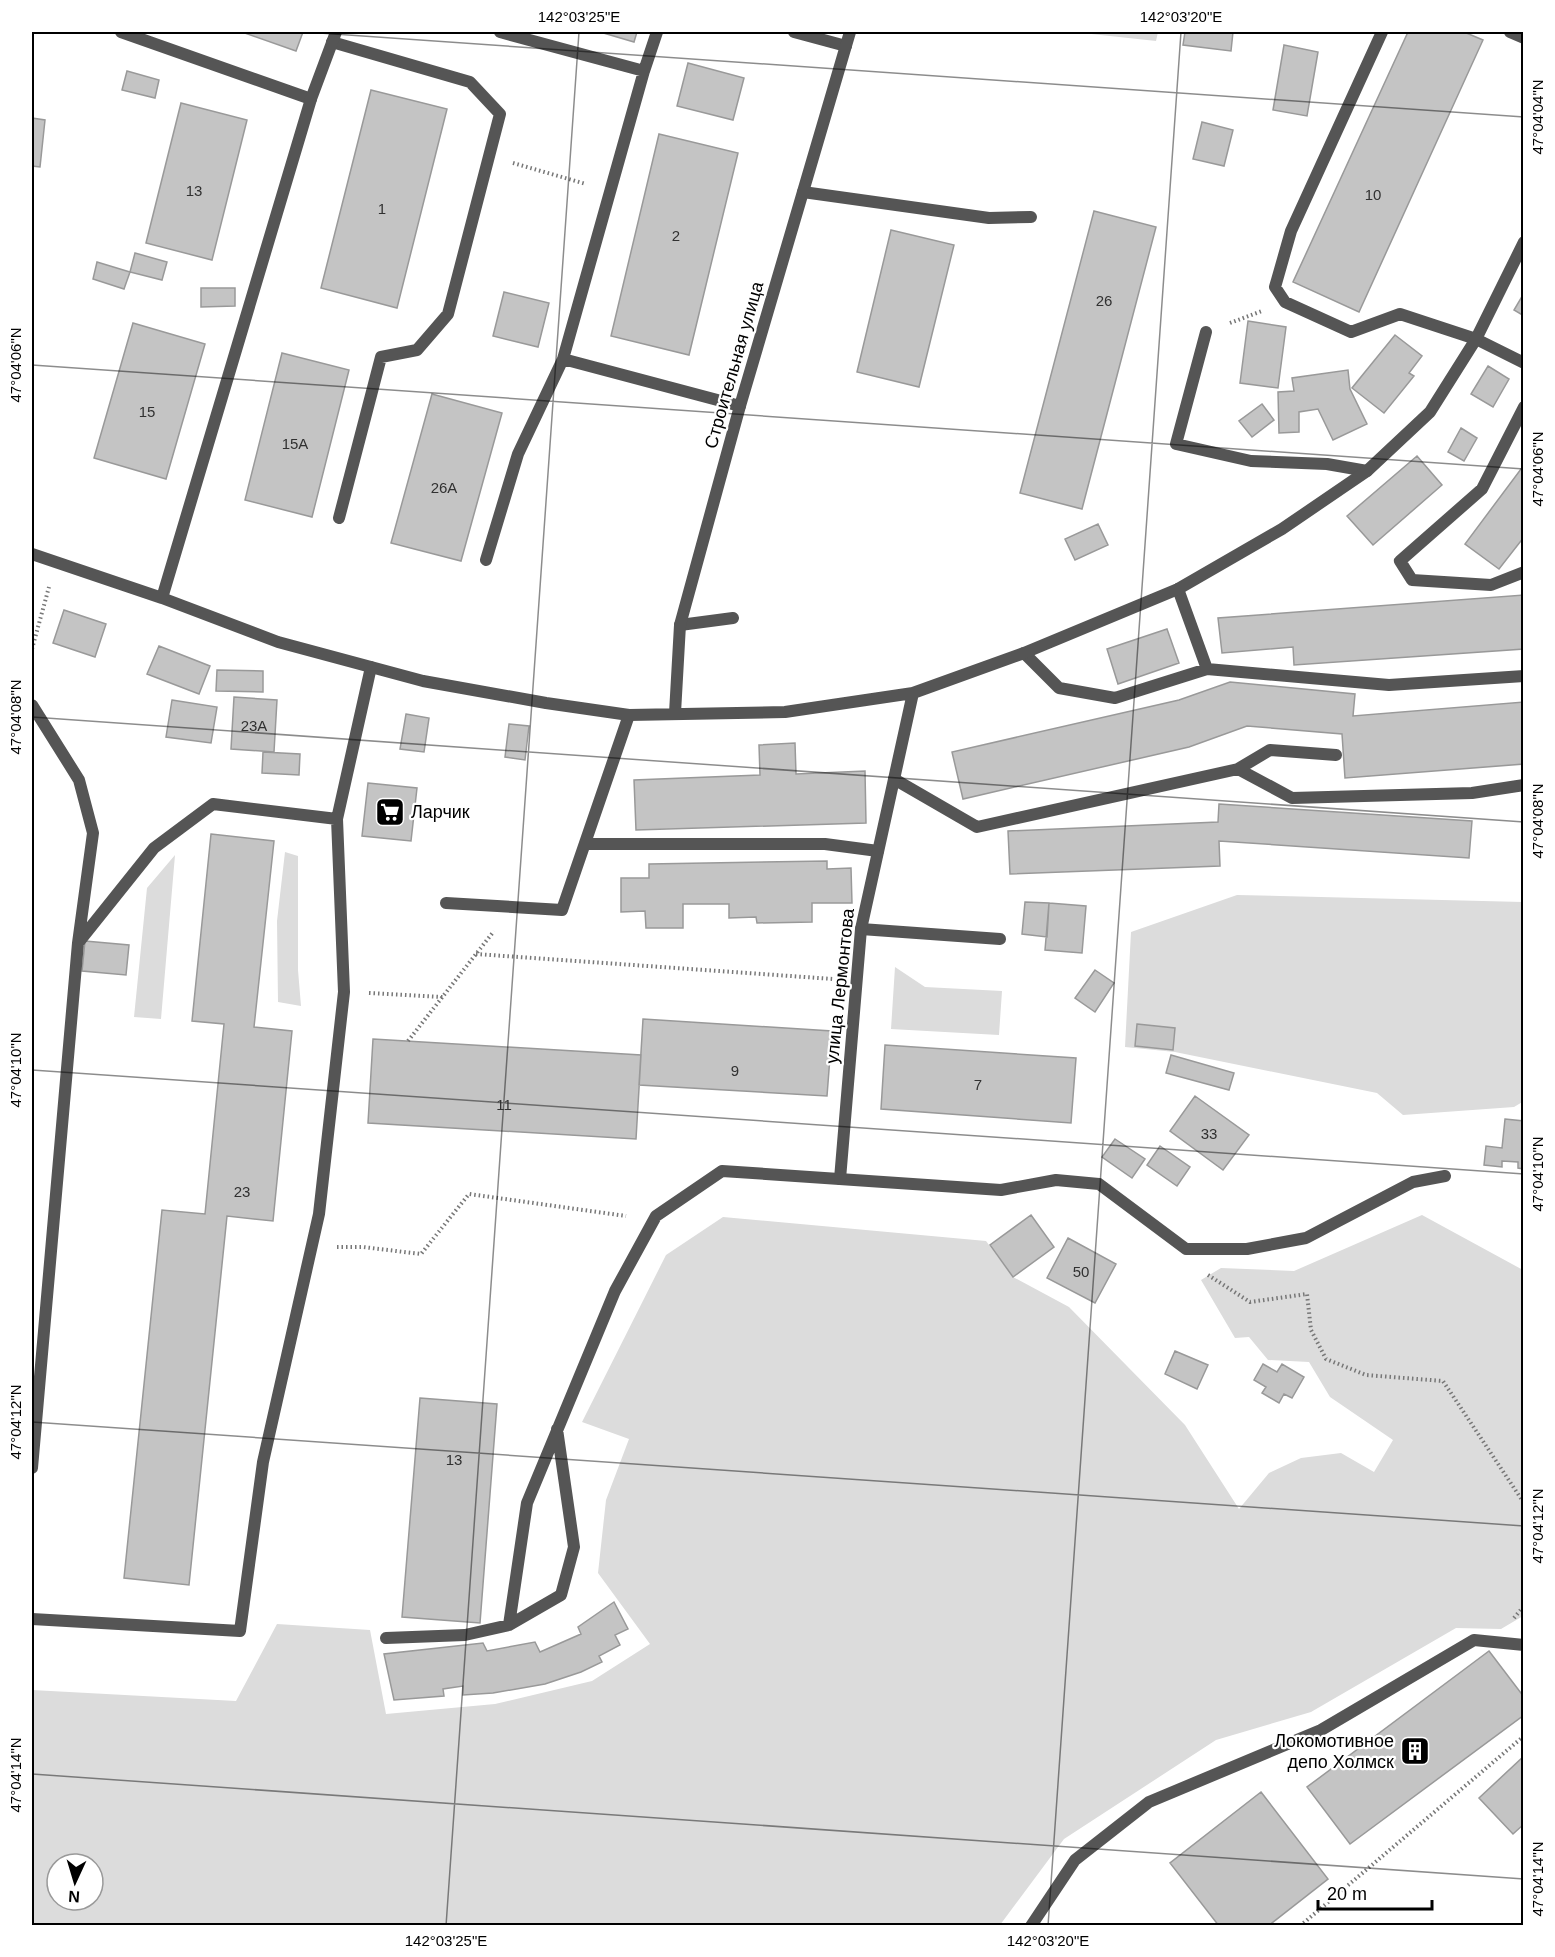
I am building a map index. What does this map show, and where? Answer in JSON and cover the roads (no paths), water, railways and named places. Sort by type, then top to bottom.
[{"type":"street","points":[[121,32],[311,99]]},
{"type":"street","points":[[500,32],[644,71]]},
{"type":"street","points":[[486,560],[518,454],[563,359],[657,32]]},
{"type":"street","points":[[794,32],[846,46]]},
{"type":"street","name":"Строительная улица","points":[[675,713],[680,625],[740,406],[850,32]]},
{"type":"street","points":[[1382,32],[1291,231],[1275,287],[1285,302],[1351,332],[1400,314],[1476,339],[1524,363]]},
{"type":"street","points":[[1510,32],[1524,38]]},
{"type":"street","points":[[162,598],[311,99],[334,37],[470,82],[500,114],[448,314],[417,350],[381,357],[339,518]]},
{"type":"street","points":[[803,192],[989,218],[1031,217]]},
{"type":"street","points":[[32,554],[162,598],[278,642],[423,681],[546,703],[630,715],[785,712],[913,693],[1024,653],[1178,589],[1282,529],[1367,471],[1430,412],[1476,339],[1524,242]]},
{"type":"street","points":[[1206,333],[1176,444],[1251,461],[1327,464],[1367,471]]},
{"type":"street","points":[[563,359],[740,406]]},
{"type":"street","points":[[1524,407],[1482,489],[1400,561],[1412,580],[1491,585],[1524,572]]},
{"type":"street","points":[[1178,589],[1207,669]]},
{"type":"street","points":[[680,625],[733,618]]},
{"type":"street","points":[[1024,653],[1059,688],[1115,698],[1207,669],[1389,685],[1524,676]]},
{"type":"street","points":[[32,1619],[240,1631],[263,1462],[319,1214],[345,992],[337,819],[371,667]]},
{"type":"street","name":"улица Лермонтова","points":[[840,1179],[861,929],[913,693]]},
{"type":"street","points":[[32,705],[79,780],[93,832],[78,943],[32,1468]]},
{"type":"street","points":[[447,903],[562,910],[630,715]]},
{"type":"street","points":[[894,780],[977,827],[1238,769],[1270,750],[1336,754]]},
{"type":"street","points":[[1238,769],[1292,798],[1472,793],[1524,784]]},
{"type":"street","points":[[78,943],[154,848],[213,804],[337,819]]},
{"type":"street","points":[[585,844],[825,844],[878,851]]},
{"type":"street","points":[[861,929],[1000,939]]},
{"type":"street","points":[[509,1625],[527,1503],[615,1291],[656,1216],[722,1172],[1001,1190],[1056,1180],[1099,1184],[1186,1249],[1247,1250],[1306,1238],[1413,1182],[1445,1176]]},
{"type":"street","points":[[386,1638],[465,1635],[509,1625],[561,1595],[573,1547],[557,1428]]},
{"type":"street","points":[[1031,1926],[1075,1860],[1149,1802],[1321,1730],[1474,1640],[1524,1645]]},
{"type":"place","name":"Ларчик","points":[[390,812]]},
{"type":"place","name":"Локомотивное депо Холмск","points":[[1415,1751]]}]
